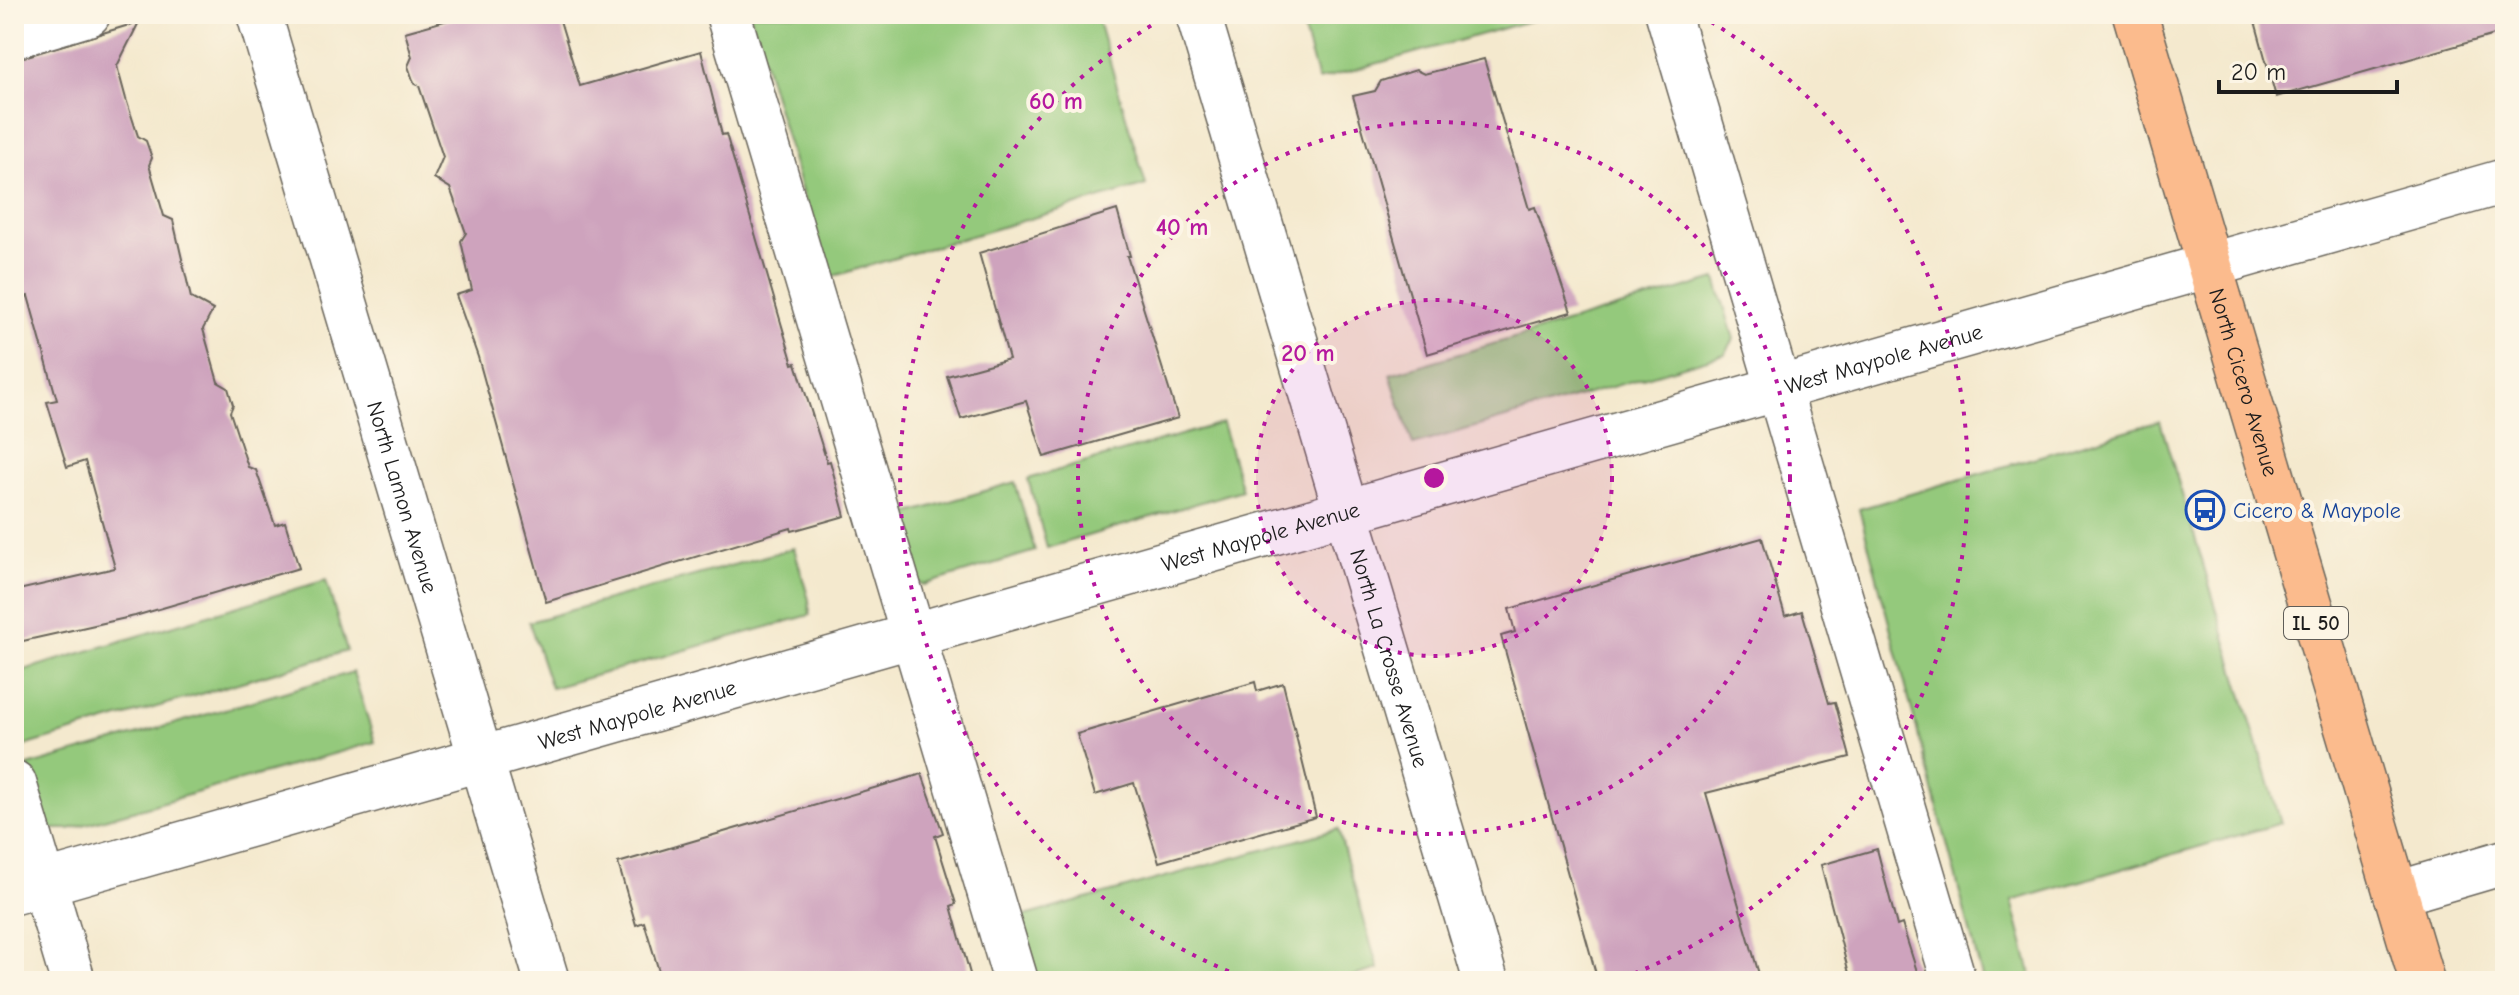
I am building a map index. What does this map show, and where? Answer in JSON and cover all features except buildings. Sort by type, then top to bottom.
[{"type":"main road","name":"North Cicero Avenue","points":[[2135,14],[2422,981]]},
{"type":"street","points":[[14,36],[88,14]]},
{"type":"street","name":"North Lamon Avenue","points":[[259,14],[547,981]]},
{"type":"street","points":[[728,14],[1016,981]]},
{"type":"street","name":"North La Crosse Avenue","points":[[1198,14],[1486,981]]},
{"type":"street","points":[[1668,14],[1954,981]]},
{"type":"street","name":"West Maypole Avenue","points":[[29,888],[2505,181]]},
{"type":"street","points":[[14,783],[29,888],[73,981]]},
{"type":"street","points":[[2396,894],[2505,862]]},
{"type":"green space","points":[[750,14],[1096,14],[1146,185],[827,278]]},
{"type":"green space","points":[[1299,14],[1554,14],[1318,80]]},
{"type":"green space","points":[[1716,279],[1734,339],[1725,354],[1413,445],[1390,374]]},
{"type":"green space","points":[[2160,421],[2281,823],[2012,901],[2033,981],[1983,981],[1859,509]]},
{"type":"green space","points":[[1222,423],[1242,490],[1047,548],[1028,479]]},
{"type":"green space","points":[[1015,482],[1035,551],[924,585],[916,582],[893,518]]},
{"type":"green space","points":[[794,548],[809,600],[810,615],[551,688],[529,622]]},
{"type":"green space","points":[[326,580],[347,651],[21,747],[14,724],[14,673]]},
{"type":"green space","points":[[353,672],[375,742],[69,829],[48,829],[28,766]]},
{"type":"green space","points":[[1338,829],[1378,969],[1336,981],[1036,981],[1018,918]]},
{"type":"place","name":"Cicero & Maypole","points":[[2205,510]]}]
